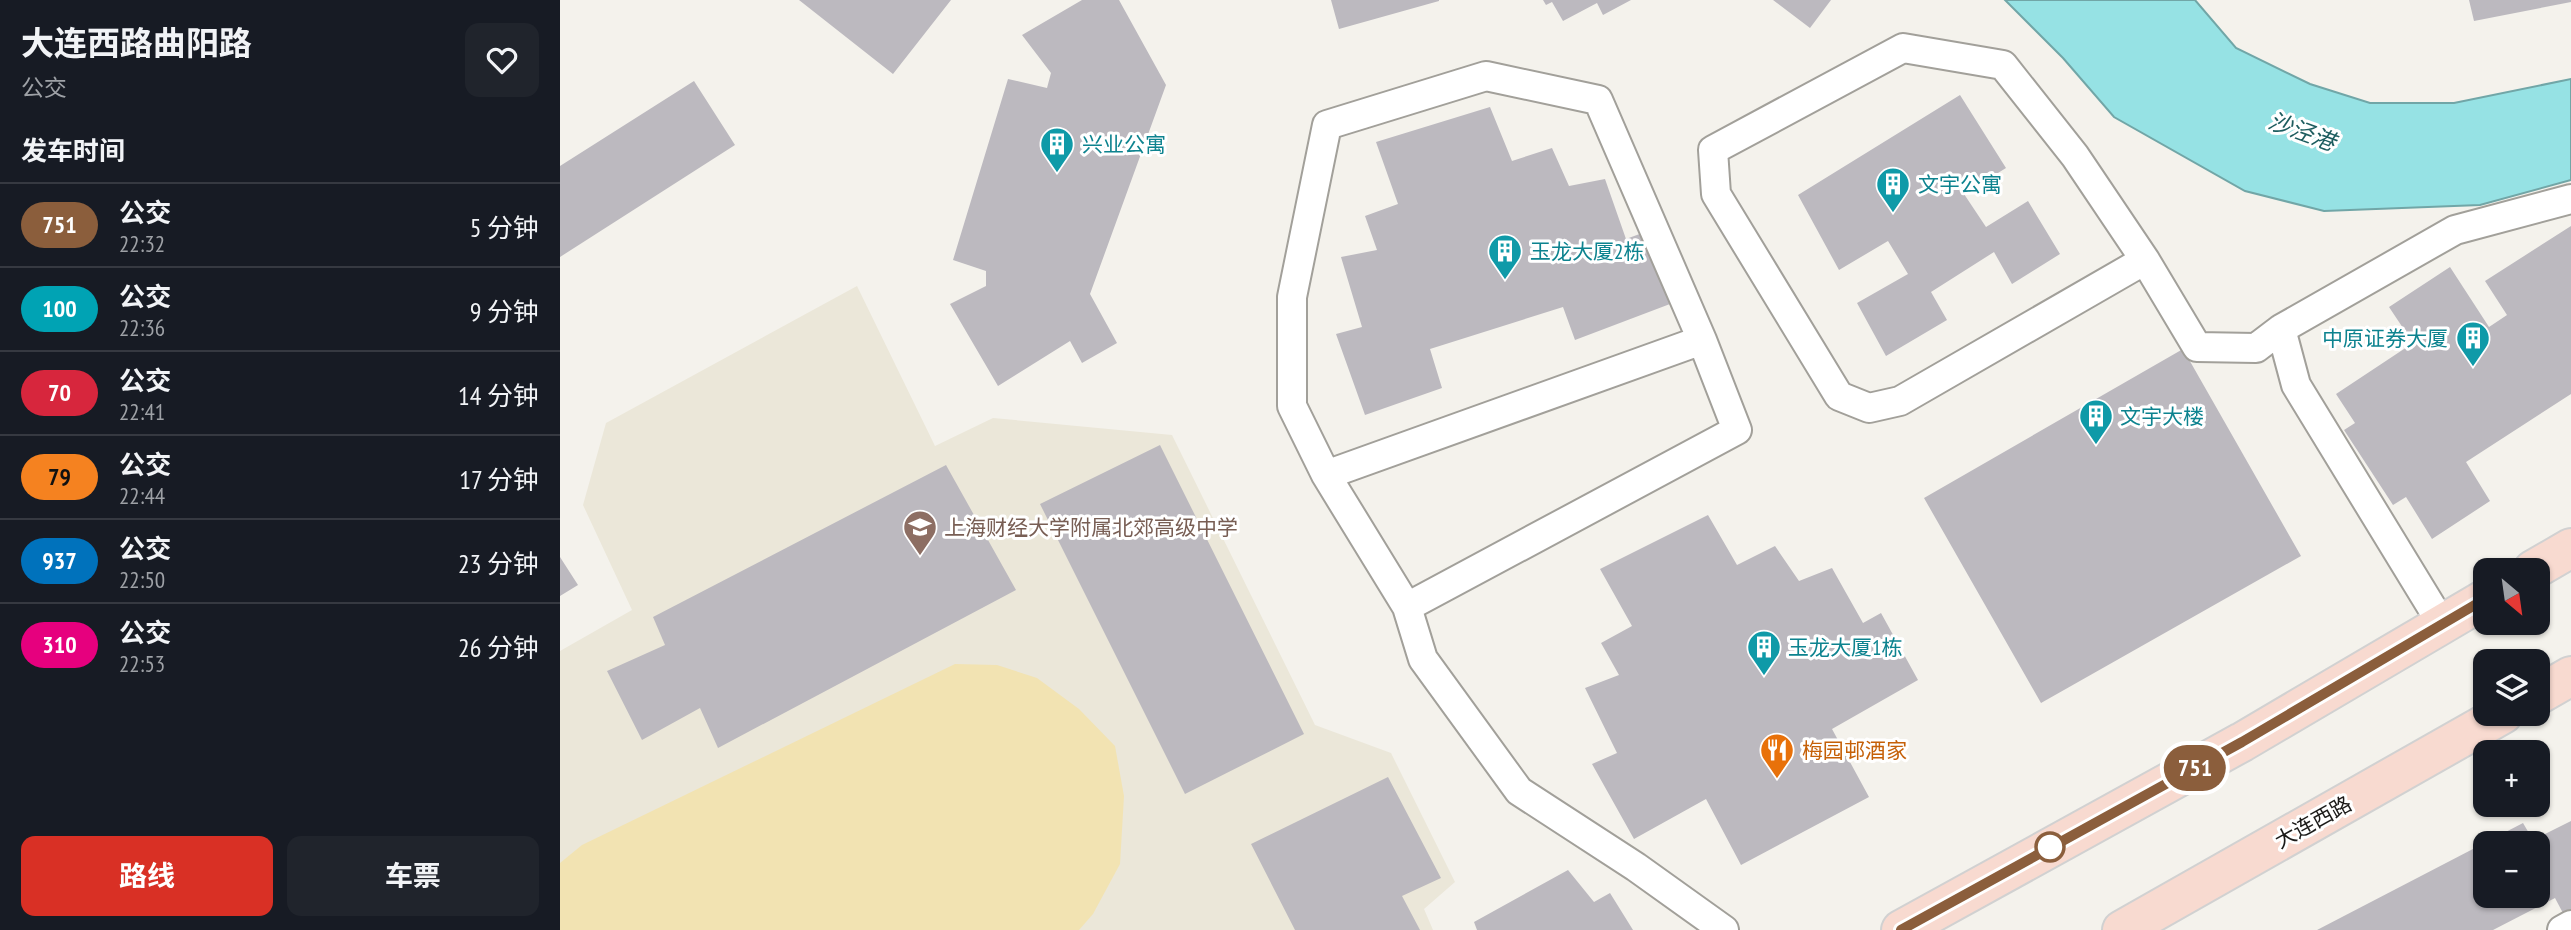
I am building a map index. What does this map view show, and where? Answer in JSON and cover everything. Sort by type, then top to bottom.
[{"type":"main road","points":[[2550,560],[2571,548]]},
{"type":"main road","points":[[1901,930],[2242,742],[2473,606]]},
{"type":"main road","points":[[2550,688],[2571,676]]},
{"type":"main road","name":"大连西路","points":[[2122,930],[2165,919],[2483,726]]},
{"type":"lane","points":[[2146,260],[1900,401],[1869,408],[1839,396],[1716,194],[1713,150],[1903,48],[2003,65],[2075,156],[2146,260],[2197,347],[2256,348],[2281,329],[2455,230],[2571,199]]},
{"type":"lane","points":[[1407,607],[1737,430],[1702,340],[1598,100],[1486,76],[1327,125],[1292,297],[1292,406],[1326,475],[1407,607],[1423,659],[1519,791],[1636,867],[1724,930]]},
{"type":"lane","points":[[2281,329],[2296,385],[2442,624]]},
{"type":"lane","points":[[1326,475],[1702,340]]},
{"type":"lane","points":[[2562,930],[2571,925]]},
{"type":"shaded area","name":"上海财经大学附属北郊高级中学","points":[[857,286],[935,446],[993,418],[1172,435],[1315,725],[1391,753],[1455,882],[1424,909],[1433,930],[560,930],[560,651],[632,610],[583,505],[606,423]]},
{"type":"shaded area","points":[[955,664],[997,665],[1037,678],[1079,709],[1115,746],[1124,796],[1120,864],[1093,914],[1079,930],[560,930],[560,863],[582,845]]},
{"type":"water","name":"沙泾港","points":[[2005,0],[2195,0],[2236,48],[2310,84],[2370,103],[2454,103],[2571,79],[2571,180],[2480,205],[2324,211],[2245,191],[2114,117],[2063,58]]},
{"type":"building","points":[[799,0],[951,0],[893,74]]},
{"type":"building","name":"兴业公寓","points":[[1082,0],[1119,0],[1166,85],[1090,294],[1117,343],[1082,363],[1070,341],[998,386],[950,304],[986,286],[986,271],[953,260],[1008,79],[1047,88],[1051,73],[1022,35]]},
{"type":"building","points":[[1331,0],[1439,0],[1439,1],[1339,29]]},
{"type":"building","points":[[1543,0],[1631,0],[1603,15],[1597,3],[1563,21],[1552,2],[1546,5]]},
{"type":"building","points":[[1773,0],[1831,0],[1810,28]]},
{"type":"building","points":[[2469,0],[2571,0],[2571,2],[2474,21]]},
{"type":"building","points":[[694,81],[735,145],[560,257],[560,166]]},
{"type":"building","name":"文宇公寓","points":[[1960,95],[2006,168],[1964,194],[1986,227],[2028,201],[2060,254],[2012,284],[1994,252],[1931,292],[1947,320],[1886,356],[1857,303],[1908,274],[1888,241],[1839,270],[1798,195]]},
{"type":"building","name":"玉龙大厦2栋","points":[[1490,107],[1512,161],[1552,148],[1569,186],[1605,179],[1626,239],[1645,232],[1670,304],[1575,340],[1563,307],[1430,349],[1442,388],[1365,415],[1336,334],[1362,327],[1341,257],[1377,250],[1365,216],[1398,204],[1376,142]]},
{"type":"building","name":"中原证券大厦","points":[[2571,226],[2571,394],[2466,462],[2490,501],[2432,539],[2406,497],[2393,505],[2344,430],[2355,423],[2336,394],[2413,343],[2389,307],[2450,267],[2489,327],[2507,315],[2485,281]]},
{"type":"building","points":[[2183,349],[2301,556],[2041,703],[1924,498]]},
{"type":"building","points":[[1160,445],[1304,734],[1185,794],[1040,504]]},
{"type":"building","points":[[946,465],[1016,590],[718,748],[700,708],[642,740],[607,671],[665,645],[653,617]]},
{"type":"building","name":"玉龙大厦1栋","points":[[1708,515],[1737,565],[1775,546],[1799,581],[1832,568],[1863,623],[1881,613],[1918,680],[1832,729],[1869,797],[1741,865],[1706,799],[1634,839],[1592,764],[1617,753],[1585,688],[1619,675],[1601,643],[1632,626],[1600,569]]},
{"type":"building","points":[[560,557],[578,585],[560,596]]},
{"type":"building","points":[[1388,777],[1441,878],[1402,896],[1420,930],[1295,930],[1251,844]]},
{"type":"building","points":[[2571,821],[2571,911],[2564,915],[2555,898],[2550,901],[2550,832]]},
{"type":"building","points":[[2523,823],[2528,831],[2508,831]]},
{"type":"building","points":[[2473,849],[2473,908],[2536,908],[2493,930],[2317,930]]},
{"type":"building","points":[[1568,870],[1594,902],[1610,893],[1633,930],[1477,930],[1474,922]]},
{"type":"bus line","name":"751","points":[[1901,930],[2242,742],[2473,606]]},
{"type":"place","name":"兴业公寓","points":[[1057,174]]},
{"type":"place","name":"文宇公寓","points":[[1893,214]]},
{"type":"place","name":"玉龙大厦2栋","points":[[1505,281]]},
{"type":"place","name":"中原证券大厦","points":[[2473,368]]},
{"type":"place","name":"文宇大楼","points":[[2096,446]]},
{"type":"place","name":"上海财经大学附属北郊高级中学","points":[[920,557]]},
{"type":"place","name":"玉龙大厦1栋","points":[[1764,677]]},
{"type":"place","name":"梅园邨酒家","points":[[1777,780]]}]
